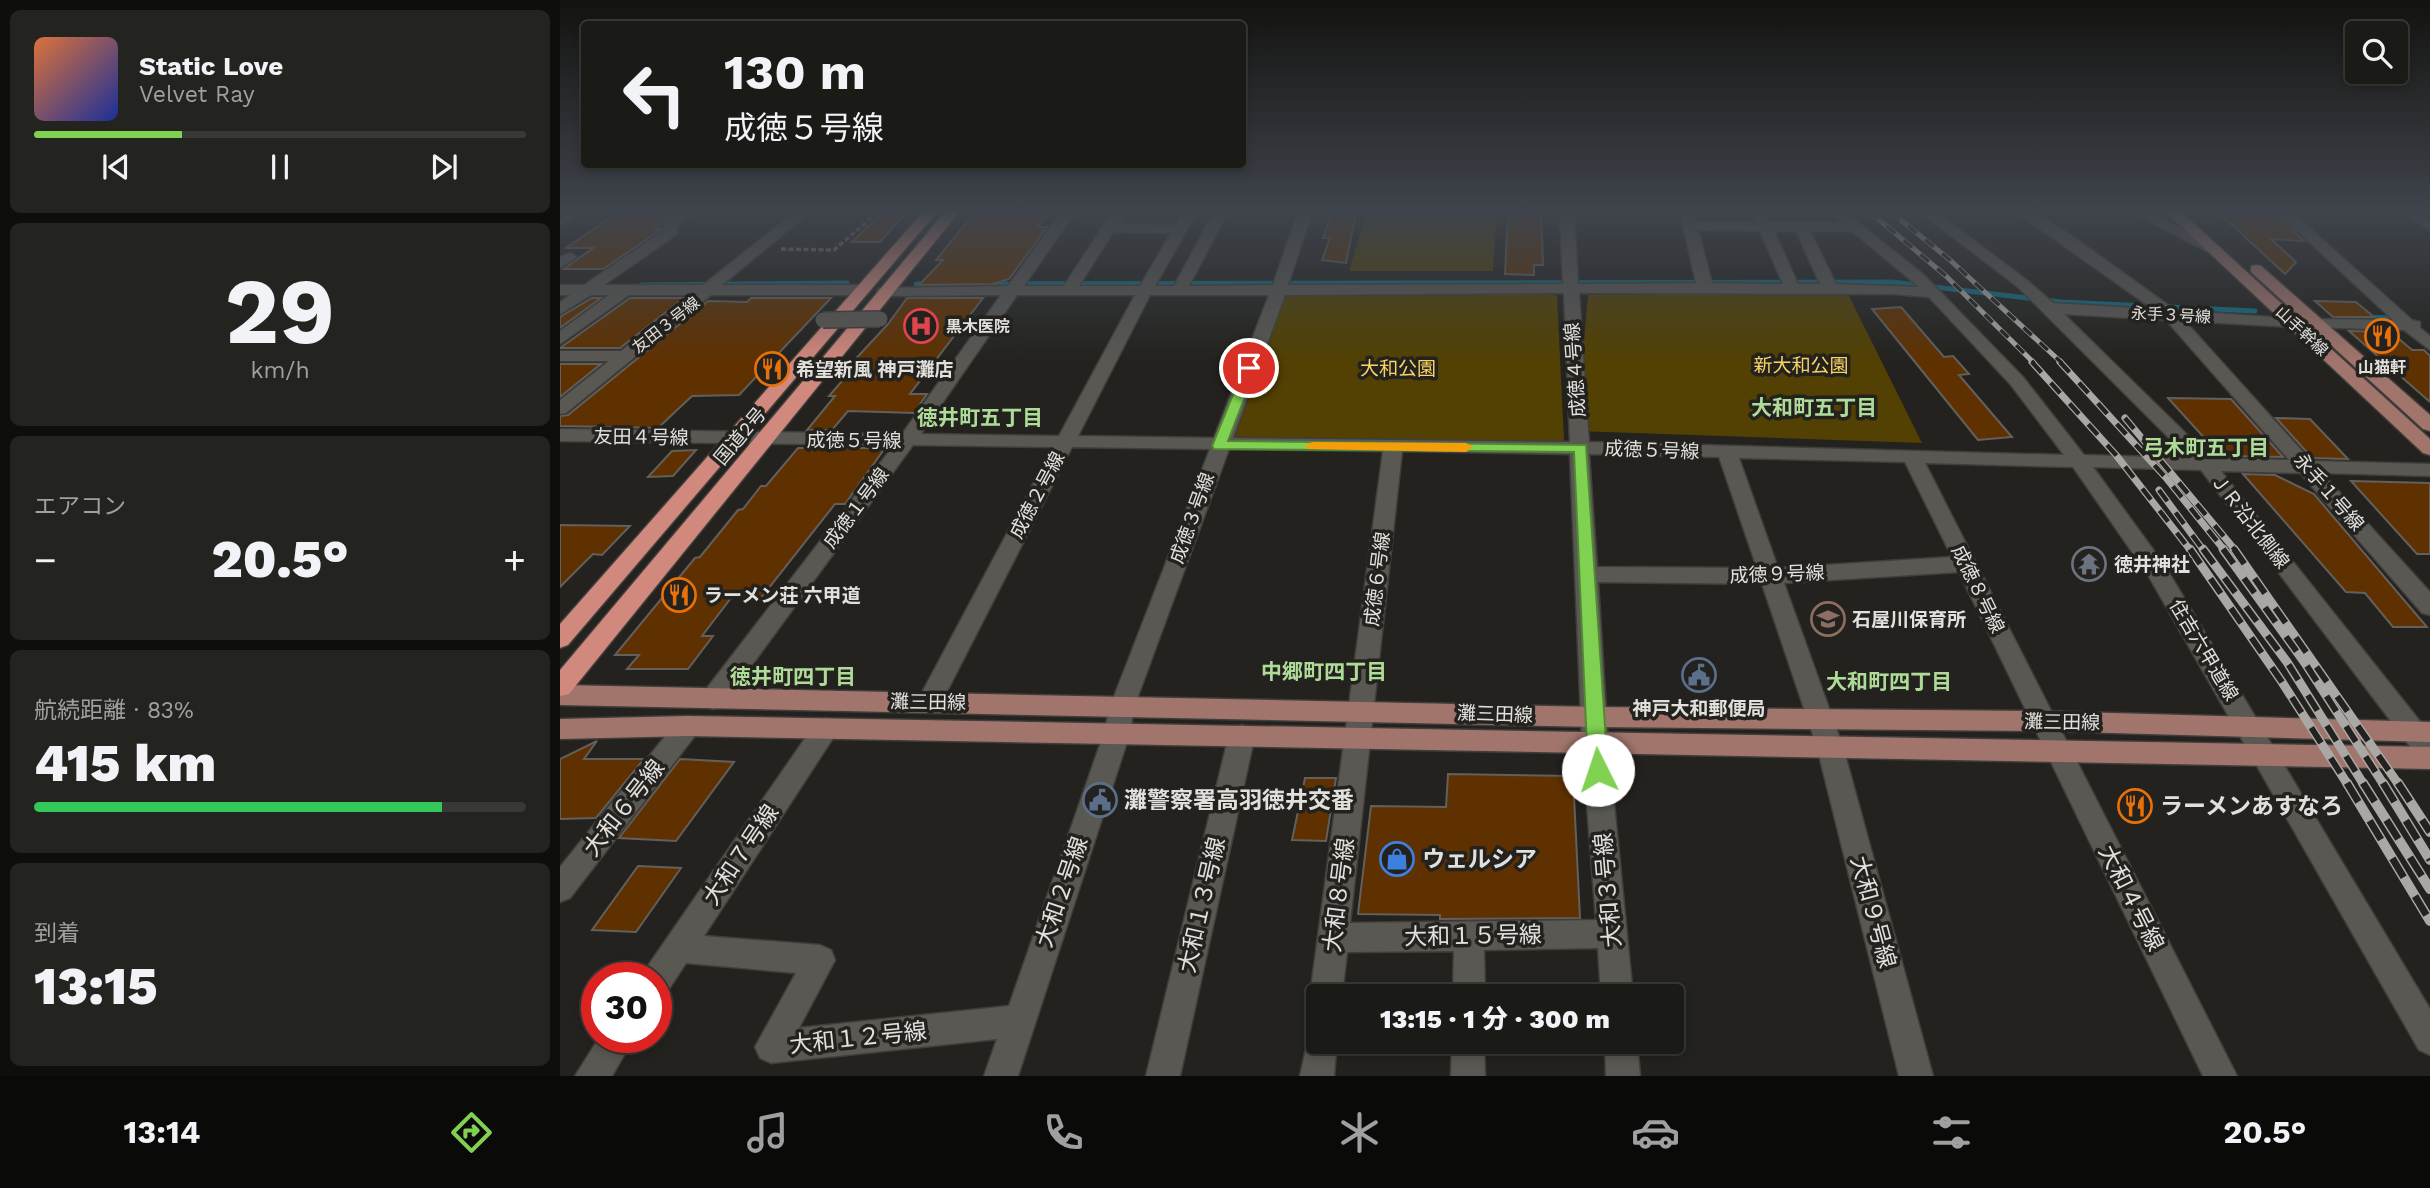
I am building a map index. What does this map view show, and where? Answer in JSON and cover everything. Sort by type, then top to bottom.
[{"type":"highway","name":"国道2号","points":[[560,639],[887,262]]},
{"type":"highway","name":"国道2号","points":[[560,687],[909,262]]},
{"type":"main road","name":"山手幹線","points":[[2227,262],[2430,449]]},
{"type":"main road","name":"山手幹線","points":[[2248,262],[2430,425]]},
{"type":"main road","name":"灘三田線","points":[[560,695],[929,702],[1242,735],[1359,724]]},
{"type":"main road","name":"灘三田線","points":[[1596,730],[1820,719],[2249,725],[2423,732]]},
{"type":"main road","name":"灘三田線","points":[[560,729],[688,726],[826,728],[1119,720],[1596,730],[1830,747],[2056,749],[2266,756],[2430,756]]},
{"type":"street","points":[[560,309],[627,262]]},
{"type":"street","name":"友田３号線","points":[[560,409],[744,262]]},
{"type":"street","name":"成徳１号線","points":[[713,699],[908,439],[1033,262]]},
{"type":"street","points":[[1070,287],[1086,262]]},
{"type":"street","name":"成徳２号線","points":[[929,702],[1162,262]]},
{"type":"street","points":[[1182,286],[1195,262]]},
{"type":"street","name":"成徳３号線","points":[[1119,720],[1288,262]]},
{"type":"street","name":"成徳４号線","points":[[1568,262],[1596,730]]},
{"type":"street","points":[[1700,262],[1705,284]]},
{"type":"street","points":[[1781,262],[1790,284]]},
{"type":"street","points":[[1818,262],[1828,284]]},
{"type":"street","name":"住吉六甲道線","points":[[1897,262],[1926,286],[2017,381],[2078,460],[2157,571],[2430,1040]]},
{"type":"street","name":"ＪＲ沿北側線","points":[[1992,262],[2045,303],[2206,464],[2423,732],[2430,756]]},
{"type":"street","name":"永手１号線","points":[[2099,262],[2166,311],[2430,607]]},
{"type":"street","points":[[2339,262],[2430,345]]},
{"type":"street","points":[[560,290],[591,287],[625,290],[716,286],[863,290]]},
{"type":"street","points":[[885,291],[1016,286],[1926,286]]},
{"type":"street","points":[[560,339],[625,290]]},
{"type":"street","name":"永手３号線","points":[[2045,303],[2292,322]]},
{"type":"street","points":[[823,320],[880,319]]},
{"type":"street","points":[[2317,324],[2430,325]]},
{"type":"street","points":[[560,356],[627,356]]},
{"type":"street","name":"友田４号線","points":[[560,435],[764,440]]},
{"type":"street","name":"成徳５号線","points":[[764,440],[908,439],[1219,446],[1581,448],[2430,470]]},
{"type":"street","name":"成徳６号線","points":[[1359,724],[1394,447]]},
{"type":"street","name":"大和９号線","points":[[1727,452],[1830,747],[1916,1076]]},
{"type":"street","name":"成徳８号線","points":[[1913,458],[2042,721]]},
{"type":"street","name":"成徳９号線","points":[[1588,574],[1770,576],[1965,564]]},
{"type":"street","name":"大和２号線","points":[[1001,1076],[1119,720]]},
{"type":"street","name":"大和４号線","points":[[2042,721],[2220,1076]]},
{"type":"street","name":"大和８号線","points":[[1327,984],[1359,724]]},
{"type":"street","name":"大和６号線","points":[[560,889],[688,726]]},
{"type":"street","name":"大和７号線","points":[[669,962],[826,728]]},
{"type":"street","name":"大和３号線","points":[[1596,730],[1616,984]]},
{"type":"street","name":"大和１３号線","points":[[1163,1076],[1242,735]]},
{"type":"street","name":"大和１５号線","points":[[1333,939],[1612,934]]},
{"type":"street","points":[[1469,937],[1469,984]]},
{"type":"street","name":"大和１２号線","points":[[679,948],[820,960],[771,1047],[1018,1021]]},
{"type":"street","points":[[592,1076],[608,1053]]},
{"type":"street","points":[[1317,1076],[1320,1054]]},
{"type":"street","points":[[1468,1054],[1468,1076]]},
{"type":"street","points":[[1621,1054],[1623,1076]]},
{"type":"green space","points":[[1352,262],[1494,262],[1493,271],[1349,271]]},
{"type":"green space","name":"新大和公園","points":[[1847,292],[1922,443],[1576,431],[1588,295]]},
{"type":"green space","name":"大和公園","points":[[1550,293],[1557,296],[1564,440],[1560,443],[1233,441],[1279,298],[1287,294]]},
{"type":"building","points":[[573,262],[613,262],[603,269],[564,269]]},
{"type":"building","points":[[941,262],[1021,262],[1009,279],[993,284],[919,285]]},
{"type":"building","points":[[1506,262],[1543,262],[1543,265],[1534,265],[1534,275],[1505,274]]},
{"type":"building","points":[[2272,262],[2296,262],[2285,274]]},
{"type":"building","points":[[592,298],[601,298],[560,328],[560,317]]},
{"type":"building","points":[[630,298],[684,298],[620,348],[560,348]]},
{"type":"building","points":[[751,298],[831,298],[739,395],[692,396],[658,428],[560,426],[560,416],[568,415],[708,301],[747,302]]},
{"type":"building","points":[[907,298],[983,298],[910,394],[927,394],[914,413],[848,411],[832,430],[807,430],[835,396],[829,396],[855,366],[849,366],[888,324]]},
{"type":"building","points":[[2315,301],[2356,302],[2374,317],[2333,317]]},
{"type":"building","points":[[1901,307],[1944,357],[1953,356],[1969,374],[1959,375],[2012,437],[1978,440],[1872,309]]},
{"type":"building","points":[[2349,331],[2391,332],[2412,350],[2424,350],[2430,356],[2430,402]]},
{"type":"building","points":[[560,364],[601,364],[560,397]]},
{"type":"building","points":[[2168,398],[2231,399],[2283,457],[2228,456],[2217,442],[2208,442]]},
{"type":"building","points":[[2276,418],[2310,419],[2348,459],[2312,458]]},
{"type":"building","points":[[798,448],[885,448],[845,504],[835,504],[761,598],[731,598],[702,636],[713,636],[688,669],[627,669],[639,655],[615,655],[695,558],[700,557],[738,510],[743,509],[761,486],[766,486]]},
{"type":"building","points":[[696,450],[673,476],[648,477],[672,451]]},
{"type":"building","points":[[2243,474],[2275,475],[2314,494],[2427,627],[2393,627],[2365,593],[2346,592]]},
{"type":"building","points":[[2351,481],[2430,483],[2430,554],[2417,554]]},
{"type":"building","points":[[560,525],[630,526],[602,555],[593,554],[560,587]]},
{"type":"building","points":[[597,741],[584,759],[644,759],[596,818],[560,819],[560,759]]},
{"type":"building","points":[[680,759],[734,762],[676,841],[619,838]]},
{"type":"building","points":[[1448,774],[1573,776],[1580,918],[1440,919],[1440,915],[1358,914],[1371,806],[1446,807]]},
{"type":"building","points":[[1305,778],[1336,778],[1326,841],[1292,840]]},
{"type":"building","points":[[638,866],[681,868],[636,932],[592,930]]},
{"type":"waterway","points":[[916,284],[1892,282],[2061,302],[2255,311]]},
{"type":"waterway","points":[[641,285],[847,283]]},
{"type":"waterway","points":[[2359,317],[2390,318]]},
{"type":"railway","points":[[1930,262],[2034,363]]},
{"type":"railway","points":[[1952,262],[2062,363]]},
{"type":"railway","points":[[2032,362],[2116,455],[2191,551]]},
{"type":"railway","points":[[2060,362],[2167,479],[2225,551]]},
{"type":"railway","points":[[2125,418],[2236,551]]},
{"type":"railway","points":[[2159,490],[2204,551]]},
{"type":"railway","points":[[2190,549],[2282,682],[2348,785]]},
{"type":"railway","points":[[2203,549],[2287,662],[2364,785]]},
{"type":"railway","points":[[2223,549],[2305,663],[2384,785]]},
{"type":"railway","points":[[2234,549],[2399,785]]},
{"type":"railway","points":[[2347,783],[2430,921]]},
{"type":"railway","points":[[2363,783],[2430,889]]},
{"type":"railway","points":[[2383,783],[2430,860]]},
{"type":"railway","points":[[2398,783],[2430,832]]},
{"type":"slow traffic","points":[[1312,446],[1466,447]]},
{"type":"place","name":"黒木医院","points":[[921,326]]},
{"type":"place","name":"山猫軒","points":[[2382,336]]},
{"type":"place","name":"希望新風 神戸灘店","points":[[772,369]]},
{"type":"place","name":"徳井神社","points":[[2089,564]]},
{"type":"place","name":"ラーメン荘 六甲道","points":[[679,595]]},
{"type":"place","name":"石屋川保育所","points":[[1828,619]]},
{"type":"place","name":"神戸大和郵便局","points":[[1699,675]]},
{"type":"place","name":"灘警察署高羽徳井交番","points":[[1100,800]]},
{"type":"place","name":"ラーメンあすなろ","points":[[2135,806]]},
{"type":"place","name":"ウェルシア","points":[[1397,859]]},
{"type":"district","name":"大和町五丁目","points":[[1814,407]]},
{"type":"district","name":"徳井町五丁目","points":[[980,417]]},
{"type":"district","name":"弓木町五丁目","points":[[2206,447]]},
{"type":"district","name":"中郷町四丁目","points":[[1324,671]]},
{"type":"district","name":"徳井町四丁目","points":[[793,676]]},
{"type":"district","name":"大和町四丁目","points":[[1889,681]]},
{"type":"route","points":[[1249,368],[1219,446],[1581,448],[1598,770]]}]
